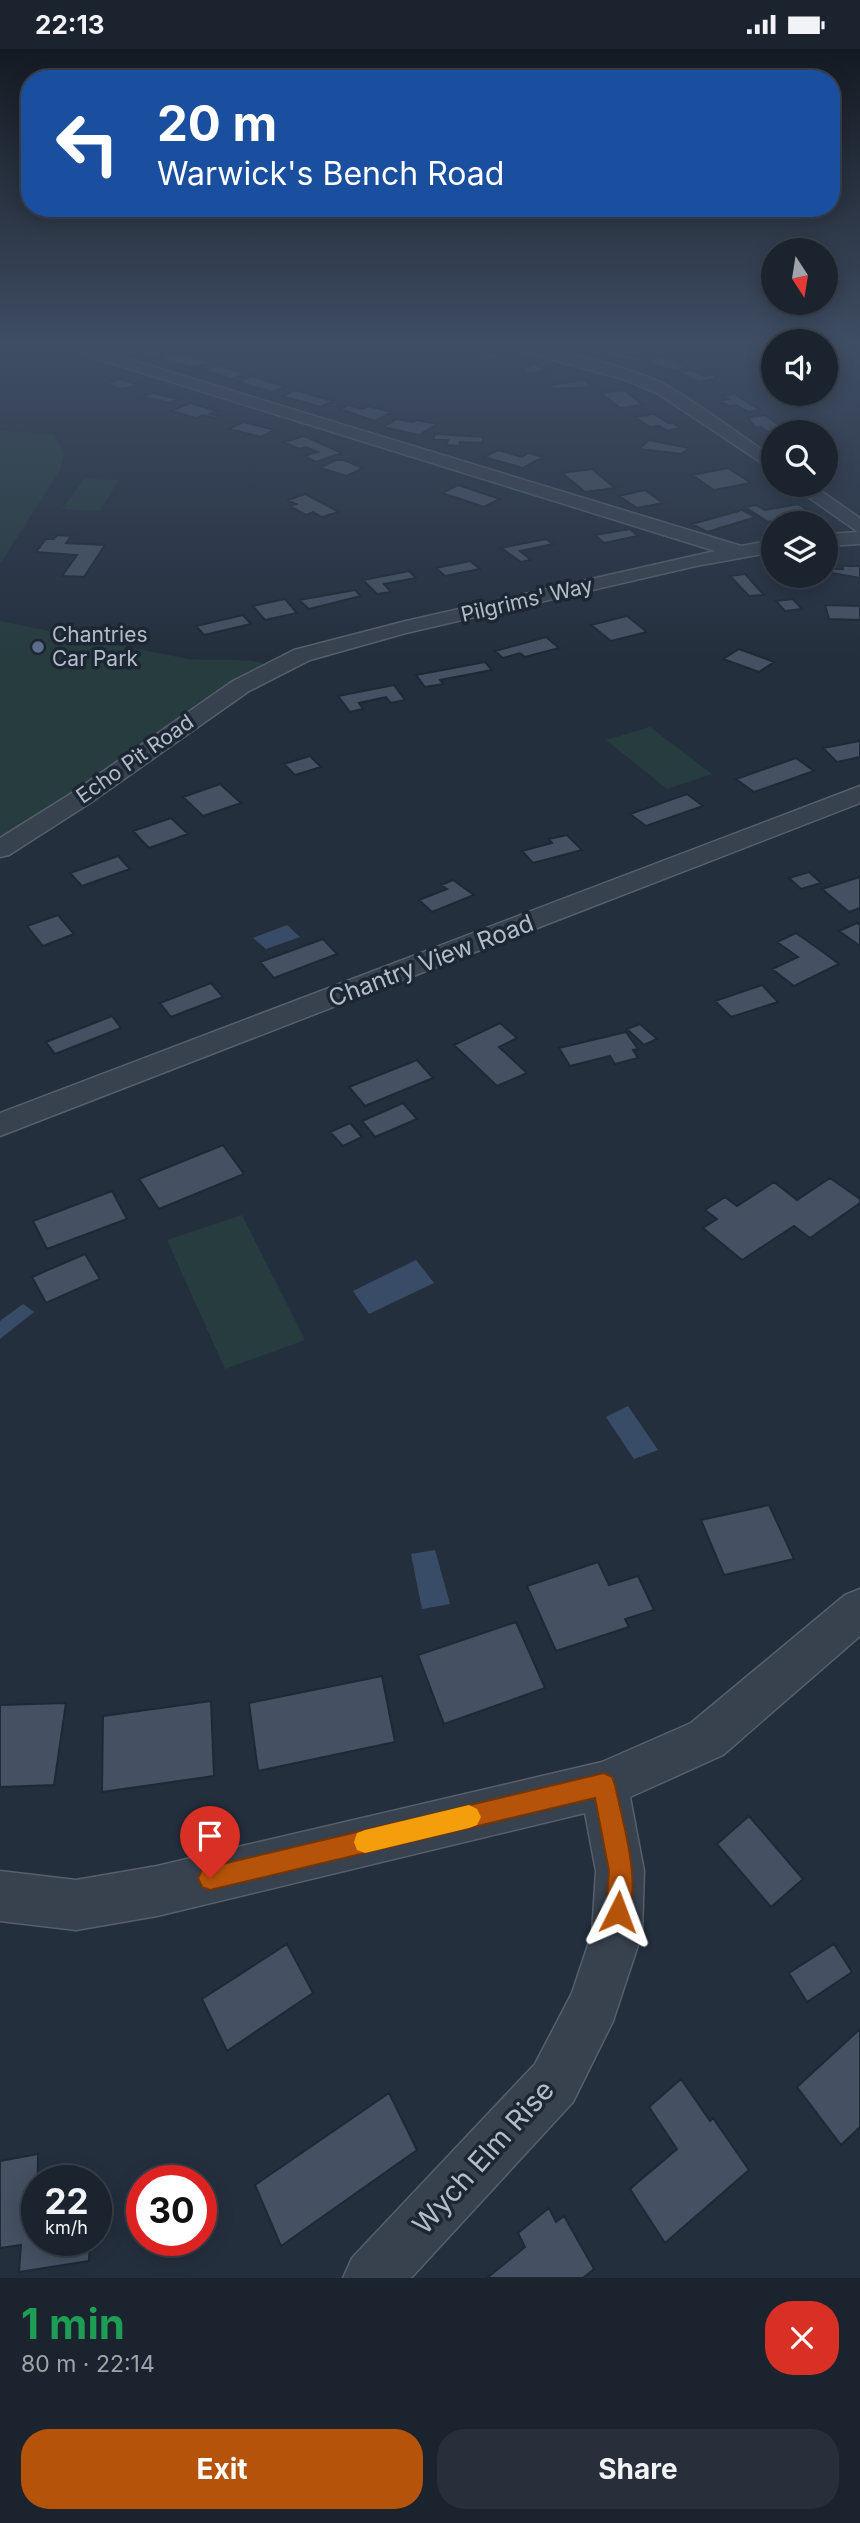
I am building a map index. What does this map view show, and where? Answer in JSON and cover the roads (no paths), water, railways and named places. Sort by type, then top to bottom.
[{"type":"street","points":[[398,447],[738,552]]},
{"type":"street","points":[[746,447],[761,457]]},
{"type":"street","points":[[817,497],[860,527]]},
{"type":"street","points":[[838,539],[860,538]]},
{"type":"street","name":"Pilgrims' Way","points":[[276,667],[338,644],[761,548]]},
{"type":"street","name":"Echo Pit Road","points":[[0,849],[81,798],[223,697],[276,667]]},
{"type":"street","name":"Chantry View Road","points":[[0,1125],[860,794]]},
{"type":"street","points":[[0,1896],[76,1905],[157,1891],[604,1785],[707,1739],[860,1609]]},
{"type":"street","name":"Wych Elm Rise","points":[[372,2278],[554,2083],[596,2003],[617,1933],[620,1871],[604,1785]]},
{"type":"water","points":[[287,925],[300,937],[266,949],[253,938]]},
{"type":"water","points":[[416,1260],[434,1283],[369,1314],[353,1291]]},
{"type":"water","points":[[23,1304],[34,1312],[0,1339],[0,1321]]},
{"type":"water","points":[[628,1406],[658,1450],[634,1459],[606,1417]]},
{"type":"water","points":[[435,1550],[450,1604],[422,1609],[411,1554]]},
{"type":"place","name":"Chantries Car Park","points":[[38,647]]}]
